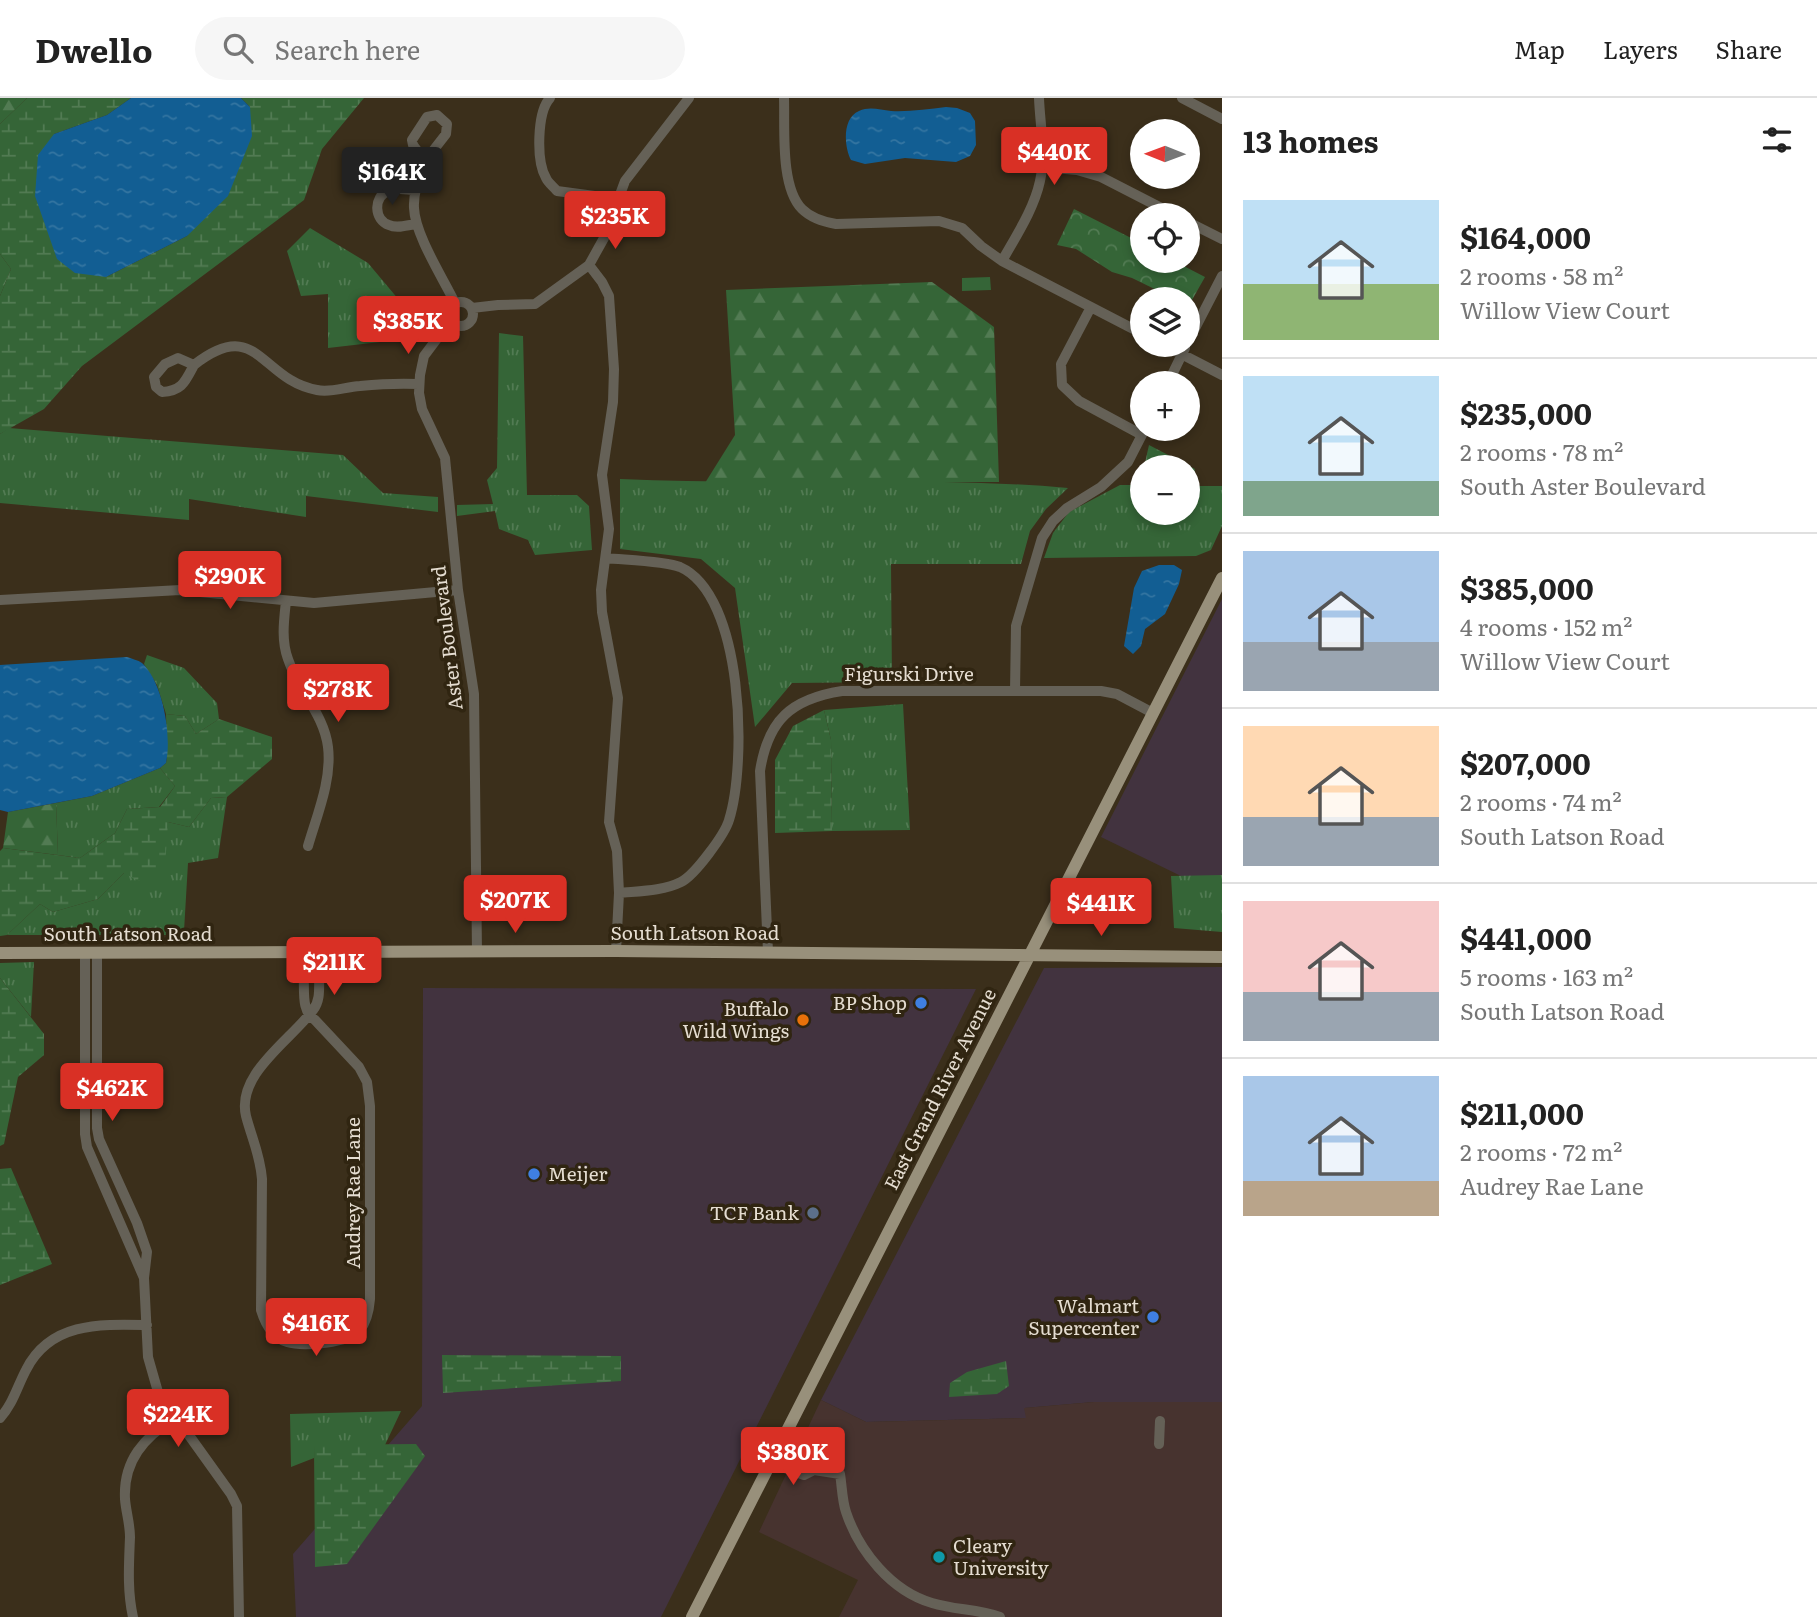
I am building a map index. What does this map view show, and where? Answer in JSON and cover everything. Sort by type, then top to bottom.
[{"type":"main road","name":"East Grand River Avenue","points":[[692,1617],[1222,578]]},
{"type":"main road","name":"South Latson Road","points":[[0,953],[616,951],[1222,957]]},
{"type":"street","points":[[550,98],[542,111],[540,157],[546,178],[557,191],[617,199]]},
{"type":"street","points":[[472,308],[472,317],[467,324],[459,326],[451,320],[449,311],[455,303],[465,302],[472,308],[498,304],[536,304],[589,265],[604,238],[625,181],[689,98]]},
{"type":"street","points":[[784,98],[786,175],[801,208],[820,221],[836,224],[939,221],[962,228],[1002,261],[1130,327]]},
{"type":"street","points":[[1002,261],[1033,201],[1042,167],[1039,98]]},
{"type":"street","points":[[1182,98],[1222,119]]},
{"type":"street","points":[[425,161],[412,140],[426,117],[437,115],[445,120],[447,128],[439,145],[425,161],[415,190],[416,224],[455,303]]},
{"type":"street","points":[[1042,167],[1077,170],[1101,177],[1152,203]]},
{"type":"street","points":[[415,190],[386,191],[379,198],[377,207],[378,216],[391,227],[416,224]]},
{"type":"street","points":[[1200,228],[1222,239]]},
{"type":"street","points":[[589,265],[609,296],[611,317],[613,402],[602,475],[609,529],[602,576],[602,612],[618,698],[610,822],[617,851],[619,893],[616,951]]},
{"type":"street","points":[[1200,319],[1222,276]]},
{"type":"street","points":[[1091,307],[1061,363],[1062,386],[1079,401],[1130,426]]},
{"type":"street","points":[[194,365],[222,347],[233,345],[248,350],[296,384],[315,390],[399,383],[419,384],[424,356],[451,320]]},
{"type":"street","points":[[1199,357],[1222,375]]},
{"type":"street","name":"Aster Boulevard","points":[[419,384],[422,410],[445,458],[458,590],[474,694],[477,952]]},
{"type":"street","points":[[1015,691],[1016,626],[1042,538],[1053,521],[1067,508],[1116,475],[1128,462],[1138,441]]},
{"type":"street","points":[[606,558],[680,567],[699,582],[716,604],[729,648],[736,681],[738,718],[736,792],[728,823],[700,867],[682,882],[658,889],[619,893]]},
{"type":"street","points":[[0,600],[180,590],[324,603],[458,590]]},
{"type":"street","points":[[286,601],[283,634],[287,659],[319,718],[328,749],[327,779],[308,846]]},
{"type":"street","name":"Figurski Drive","points":[[768,952],[760,771],[769,735],[780,718],[799,703],[818,695],[842,691],[1101,691],[1116,694],[1153,713]]},
{"type":"street","points":[[298,953],[304,968],[304,1006],[308,1016]]},
{"type":"street","name":"Audrey Rae Lane","points":[[308,1016],[315,1020],[359,1067],[367,1082],[370,1105],[370,1299],[367,1317],[359,1332],[333,1343],[288,1343],[275,1335],[264,1321],[261,1310],[261,1161],[246,1116],[244,1101],[248,1086],[259,1068],[308,1016],[315,1009],[319,996],[320,965],[326,953]]},
{"type":"street","points":[[91,954],[85,1017],[87,1147],[144,1278]]},
{"type":"street","points":[[91,954],[97,1017],[99,1139],[146,1252],[144,1278],[147,1325],[152,1376],[158,1392],[237,1506],[239,1617]]},
{"type":"street","points":[[85,1017],[97,1017]]},
{"type":"street","points":[[84,1088],[97,1088]]},
{"type":"street","points":[[110,1199],[121,1193]]},
{"type":"street","points":[[0,1418],[8,1410],[32,1359],[46,1344],[61,1334],[78,1327],[102,1324],[147,1325]]},
{"type":"street","points":[[132,1617],[129,1604],[130,1527],[125,1499],[126,1474],[137,1449],[154,1431],[175,1418]]},
{"type":"street","points":[[1158,1444],[1160,1421]]},
{"type":"street","points":[[777,1450],[807,1462],[814,1470]]},
{"type":"street","points":[[771,1463],[804,1475],[814,1470],[840,1474],[845,1511],[875,1564],[893,1583],[929,1602],[954,1608],[982,1610],[1000,1617]]},
{"type":"shaded area","points":[[1222,599],[1222,876],[1183,877],[1101,837]]},
{"type":"shaded area","points":[[1222,967],[1222,1402],[1094,1402],[1025,1408],[1027,1418],[866,1422],[821,1400],[1044,968]]},
{"type":"shaded area","points":[[423,988],[976,989],[661,1617],[296,1617],[293,1554],[422,1406]]},
{"type":"shaded area","name":"Cleary University","points":[[821,1400],[866,1422],[1026,1418],[1024,1408],[1094,1402],[1222,1402],[1222,1617],[839,1617],[858,1580],[759,1532]]},
{"type":"green space","points":[[0,98],[27,98],[0,124]]},
{"type":"green space","points":[[27,98],[131,98],[107,115],[54,134],[106,277],[187,236],[250,107],[241,98],[364,98],[322,149],[304,200],[82,366],[44,409],[0,434],[0,296],[11,269],[0,254],[0,124]]},
{"type":"green space","points":[[1074,209],[1130,237],[1130,273],[1197,273],[1205,277],[1199,287],[1150,287],[1112,272],[1076,249],[1057,245]]},
{"type":"green space","points":[[310,228],[368,263],[420,325],[406,339],[328,348],[328,294],[301,296],[287,251]]},
{"type":"green space","points":[[0,254],[11,269],[0,296]]},
{"type":"green space","points":[[990,277],[991,290],[962,291],[962,278]]},
{"type":"green space","points":[[932,282],[994,327],[999,482],[705,483],[735,435],[726,290]]},
{"type":"green space","points":[[499,333],[523,336],[527,495],[577,495],[589,506],[592,550],[535,555],[528,540],[499,529],[495,511],[457,516],[457,505],[493,504],[487,480],[497,468]]},
{"type":"green space","points":[[9,428],[343,455],[383,493],[438,497],[438,512],[306,496],[306,517],[189,499],[189,520],[0,503],[0,434]]},
{"type":"green space","points":[[1149,445],[1168,455],[1147,455]]},
{"type":"green space","points":[[620,479],[956,482],[1068,488],[1046,509],[1030,531],[1021,564],[891,564],[892,682],[792,683],[755,727],[735,588],[701,559],[620,549]]},
{"type":"green space","points":[[1120,485],[1130,485],[1130,525],[1200,525],[1200,486],[1222,486],[1222,526],[1211,550],[1196,556],[1044,558],[1053,533],[1069,512]]},
{"type":"green space","points":[[147,655],[184,668],[217,703],[219,719],[196,734],[185,716],[166,714],[157,685],[144,664]]},
{"type":"green space","points":[[903,704],[910,830],[832,831],[831,740],[824,710]]},
{"type":"green space","points":[[824,710],[831,740],[832,831],[775,833],[775,760],[793,726]]},
{"type":"green space","points":[[166,714],[185,716],[196,734],[219,719],[272,737],[272,759],[227,797],[211,798],[189,827],[168,822],[165,866],[138,881],[124,873],[98,899],[53,912],[40,904],[7,935],[0,936],[0,851],[3,848],[80,858],[115,833],[127,809],[160,807],[175,786],[160,768],[166,763],[167,757]]},
{"type":"green space","points":[[160,768],[175,786],[159,807],[127,809],[115,833],[80,858],[58,855],[56,803],[92,796]]},
{"type":"green space","points":[[227,797],[218,858],[188,863],[184,931],[169,935],[7,935],[40,904],[53,912],[98,899],[168,822],[189,827],[211,798]]},
{"type":"green space","points":[[56,803],[58,855],[3,848],[8,812]]},
{"type":"green space","points":[[1222,875],[1222,932],[1174,928],[1171,876]]},
{"type":"green space","points":[[34,962],[31,1017],[0,978],[0,963]]},
{"type":"green space","points":[[0,978],[44,1034],[44,1055],[18,1077],[4,1144],[0,1146]]},
{"type":"green space","points":[[11,1168],[52,1264],[0,1285],[0,1169]]},
{"type":"green space","points":[[442,1355],[621,1356],[621,1381],[443,1393]]},
{"type":"green space","points":[[1006,1361],[1009,1386],[997,1394],[949,1397],[950,1383],[967,1372]]},
{"type":"green space","points":[[401,1411],[385,1445],[314,1445],[314,1458],[291,1467],[290,1414]]},
{"type":"green space","points":[[416,1444],[425,1456],[347,1564],[315,1567],[314,1445]]},
{"type":"water","points":[[131,98],[241,98],[250,107],[252,136],[228,196],[187,236],[106,277],[75,273],[57,259],[35,196],[38,155],[54,134],[107,115]]},
{"type":"water","points":[[946,107],[970,113],[975,121],[976,145],[970,156],[956,162],[905,158],[865,164],[851,160],[846,141],[847,126],[853,115],[859,111],[905,111]]},
{"type":"water","points":[[1159,565],[1174,565],[1182,570],[1179,584],[1165,614],[1145,629],[1141,646],[1133,654],[1124,646],[1134,588],[1142,571]]},
{"type":"water","points":[[127,657],[142,663],[160,696],[167,725],[166,763],[160,768],[92,796],[8,812],[0,810],[0,665]]},
{"type":"place","name":"BP Shop","points":[[921,1003]]},
{"type":"place","name":"Buffalo Wild Wings","points":[[803,1020]]},
{"type":"place","name":"Meijer","points":[[534,1174]]},
{"type":"place","name":"TCF Bank","points":[[813,1213]]},
{"type":"place","name":"Walmart Supercenter","points":[[1153,1317]]},
{"type":"place","name":"Cleary University","points":[[939,1557]]}]
